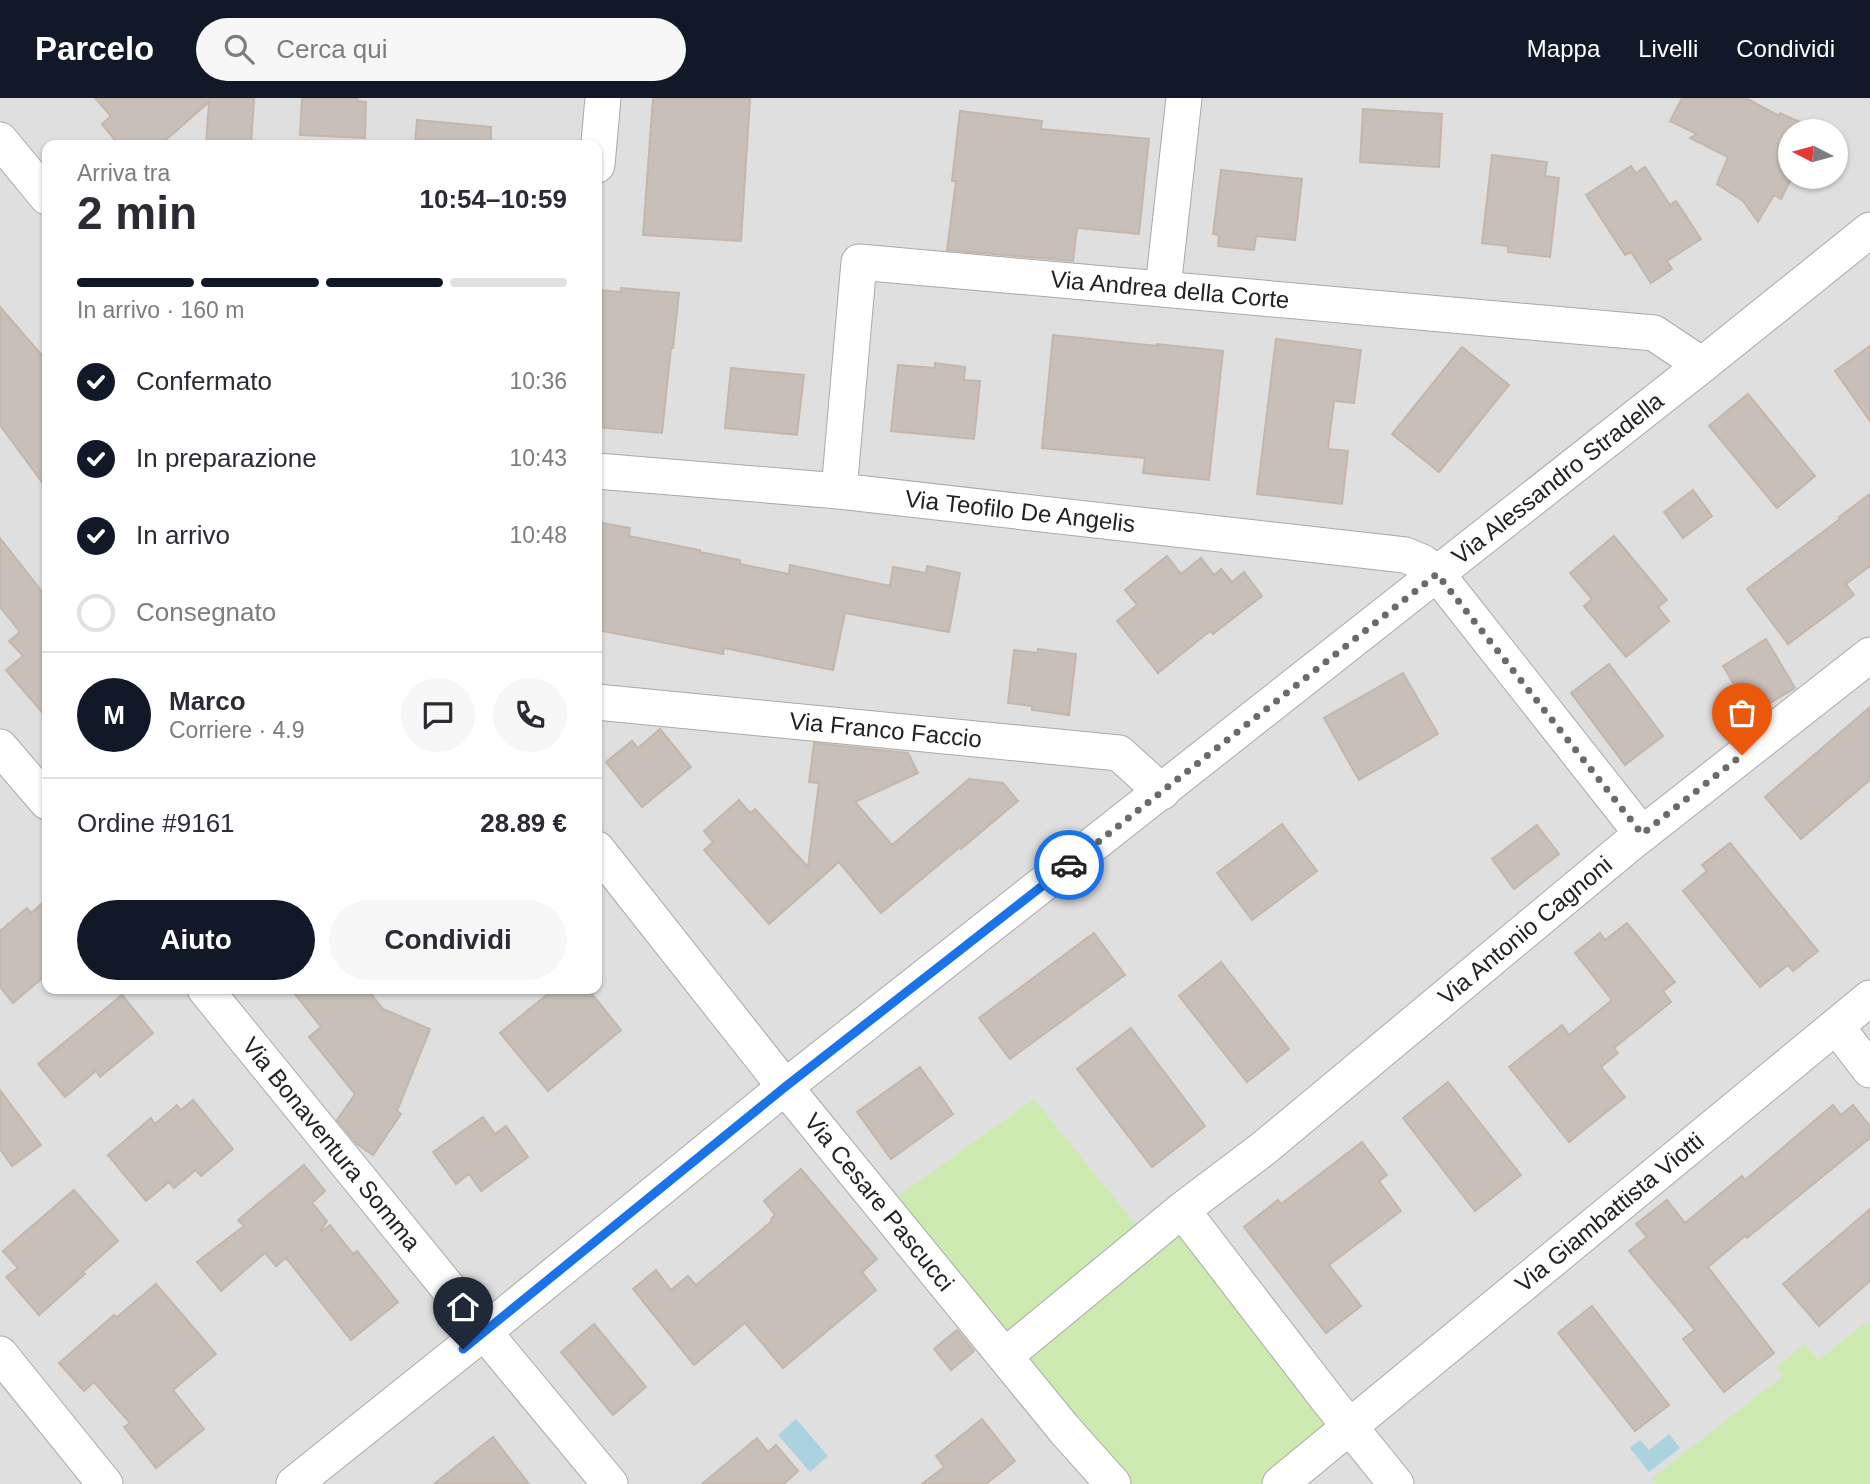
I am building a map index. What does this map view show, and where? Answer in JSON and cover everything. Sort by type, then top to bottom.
[{"type":"street","points":[[599,140],[603,98]]},
{"type":"street","points":[[1163,288],[1184,98]]},
{"type":"street","points":[[0,140],[42,188]]},
{"type":"street","name":"Via Alessandro Stradella","points":[[294,1484],[785,1087],[1162,792],[1870,230]]},
{"type":"street","name":"Via Andrea della Corte","points":[[839,491],[859,262],[1654,333],[1702,365]]},
{"type":"street","name":"Via Teofilo De Angelis","points":[[602,471],[839,491],[1405,555],[1422,562],[1437,574]]},
{"type":"street","points":[[1437,574],[1642,834]]},
{"type":"street","name":"Via Antonio Cagnoni","points":[[1005,1356],[1182,1210],[1264,1148],[1642,834],[1870,656]]},
{"type":"street","name":"Via Franco Faccio","points":[[602,702],[1119,753],[1162,792]]},
{"type":"street","points":[[0,747],[42,796]]},
{"type":"street","name":"Via Cesare Pascucci","points":[[602,855],[785,1087],[1064,1429],[1113,1484]]},
{"type":"street","name":"Via Bonaventura Somma","points":[[209,994],[610,1484]]},
{"type":"street","name":"Via Giambattista Viotti","points":[[1349,1427],[1870,998]]},
{"type":"street","points":[[1836,1026],[1870,1070]]},
{"type":"street","points":[[1182,1210],[1396,1484]]},
{"type":"street","points":[[0,1354],[106,1484]]},
{"type":"street","points":[[1280,1484],[1349,1427]]},
{"type":"shaded area","points":[[0,98],[1870,98],[1870,1484],[0,1484]]},
{"type":"green space","points":[[1034,1099],[1147,1238],[1182,1210],[1349,1427],[1280,1484],[1113,1484],[883,1207]]},
{"type":"green space","points":[[1867,1322],[1870,1326],[1870,1484],[1657,1484],[1652,1478],[1783,1376],[1776,1367],[1805,1344],[1818,1360]]},
{"type":"water","points":[[796,1419],[828,1456],[810,1472],[778,1435]]},
{"type":"water","points":[[1669,1434],[1680,1448],[1649,1472],[1630,1448],[1640,1440],[1649,1450]]},
{"type":"building","points":[[95,98],[254,98],[251,140],[206,140],[209,102],[166,140],[115,140],[102,124],[111,116]]},
{"type":"building","points":[[302,98],[358,98],[357,101],[366,102],[365,138],[300,135]]},
{"type":"building","points":[[653,98],[750,98],[741,241],[643,235]]},
{"type":"building","points":[[1682,98],[1746,98],[1779,116],[1780,113],[1793,119],[1778,119],[1778,189],[1786,189],[1781,199],[1774,195],[1758,222],[1743,201],[1717,184],[1728,157],[1690,138],[1697,134],[1670,121]]},
{"type":"building","points":[[1363,109],[1442,114],[1439,167],[1360,162]]},
{"type":"building","points":[[960,111],[1042,121],[1041,129],[1149,139],[1139,234],[1077,228],[1073,261],[947,250],[956,181],[952,181]]},
{"type":"building","points":[[417,120],[491,127],[491,140],[415,140]]},
{"type":"building","points":[[1492,155],[1547,162],[1545,176],[1559,178],[1550,257],[1508,252],[1508,246],[1482,243]]},
{"type":"building","points":[[1631,166],[1636,173],[1645,167],[1670,205],[1676,201],[1701,239],[1667,261],[1672,269],[1651,283],[1631,252],[1625,255],[1586,195]]},
{"type":"building","points":[[1221,170],[1302,179],[1295,240],[1256,236],[1254,250],[1218,246],[1219,235],[1213,234]]},
{"type":"building","points":[[621,288],[679,293],[662,433],[602,427],[602,290],[621,292]]},
{"type":"building","points":[[0,307],[42,355],[42,482],[0,425]]},
{"type":"building","points":[[1053,335],[1223,351],[1209,480],[1143,473],[1145,458],[1042,448]]},
{"type":"building","points":[[1276,339],[1361,350],[1354,403],[1334,401],[1328,449],[1348,451],[1342,504],[1257,494]]},
{"type":"building","points":[[1870,346],[1870,421],[1835,371]]},
{"type":"building","points":[[1462,347],[1509,385],[1439,472],[1392,434]]},
{"type":"building","points":[[935,363],[965,367],[964,380],[980,381],[974,439],[891,431],[898,365],[935,368]]},
{"type":"building","points":[[731,368],[804,375],[797,435],[725,428]]},
{"type":"building","points":[[1748,394],[1815,476],[1777,508],[1709,426]]},
{"type":"building","points":[[1693,490],[1712,516],[1683,538],[1664,512]]},
{"type":"building","points":[[1870,494],[1870,566],[1846,584],[1854,595],[1788,644],[1747,589]]},
{"type":"building","points":[[602,523],[630,528],[629,536],[700,550],[740,560],[740,564],[789,574],[790,565],[890,586],[893,567],[926,573],[927,566],[960,573],[949,632],[845,613],[833,670],[724,648],[723,654],[602,631]]},
{"type":"building","points":[[1614,536],[1667,600],[1658,607],[1669,621],[1626,657],[1584,606],[1592,599],[1570,573]]},
{"type":"building","points":[[0,538],[42,592],[42,712],[6,670],[23,656],[9,641],[20,632],[0,607]]},
{"type":"building","points":[[1167,556],[1181,574],[1201,558],[1214,575],[1221,569],[1232,582],[1244,572],[1262,596],[1213,634],[1210,631],[1158,673],[1117,621],[1137,605],[1125,590]]},
{"type":"building","points":[[1766,639],[1795,688],[1752,714],[1723,666]]},
{"type":"building","points":[[1038,649],[1076,654],[1069,715],[1032,710],[1032,706],[1008,703],[1014,650],[1037,653]]},
{"type":"building","points":[[1609,664],[1663,736],[1625,765],[1571,693]]},
{"type":"building","points":[[1403,673],[1438,734],[1359,780],[1324,718]]},
{"type":"building","points":[[1870,707],[1870,780],[1801,839],[1765,797]]},
{"type":"building","points":[[660,729],[691,767],[642,807],[606,762],[632,741],[638,748]]},
{"type":"building","points":[[814,743],[908,753],[918,773],[855,802],[892,845],[969,779],[1003,783],[1018,801],[881,913],[839,862],[769,924],[704,850],[713,842],[704,831],[739,800],[750,813],[755,809],[808,867],[819,783],[809,782]]},
{"type":"building","points":[[1282,824],[1317,871],[1252,920],[1217,873]]},
{"type":"building","points":[[1537,825],[1559,854],[1514,889],[1492,859]]},
{"type":"building","points":[[1730,843],[1818,951],[1793,971],[1788,965],[1760,987],[1683,891],[1707,871],[1702,865]]},
{"type":"building","points":[[42,903],[42,978],[13,1003],[0,987],[0,931],[27,908],[31,913]]},
{"type":"building","points":[[1627,923],[1675,982],[1663,991],[1671,1002],[1614,1048],[1618,1053],[1601,1067],[1625,1097],[1569,1142],[1509,1067],[1562,1025],[1569,1035],[1612,1000],[1575,953],[1600,933],[1605,940]]},
{"type":"building","points":[[1094,933],[1125,975],[1010,1059],[979,1018]]},
{"type":"building","points":[[1221,962],[1289,1049],[1247,1082],[1179,996]]},
{"type":"building","points":[[295,994],[371,994],[383,1009],[430,1029],[397,1111],[401,1114],[373,1155],[357,1144],[337,1120],[355,1094],[309,1037],[321,1027]]},
{"type":"building","points":[[548,994],[592,994],[621,1030],[548,1091],[500,1033]]},
{"type":"building","points":[[122,995],[153,1033],[100,1077],[96,1071],[65,1097],[38,1064]]},
{"type":"building","points":[[1131,1028],[1205,1126],[1152,1167],[1077,1069]]},
{"type":"building","points":[[920,1067],[953,1114],[891,1159],[857,1112]]},
{"type":"building","points":[[1448,1082],[1521,1175],[1475,1211],[1403,1118]]},
{"type":"building","points":[[0,1090],[41,1145],[12,1166],[0,1149]]},
{"type":"building","points":[[193,1100],[233,1149],[201,1176],[196,1170],[174,1188],[169,1182],[146,1201],[108,1155],[151,1118],[155,1124],[177,1105],[181,1110]]},
{"type":"building","points":[[1833,1105],[1841,1115],[1853,1105],[1870,1126],[1870,1138],[1708,1267],[1774,1353],[1724,1392],[1683,1339],[1695,1330],[1629,1251],[1647,1237],[1636,1224],[1667,1200],[1685,1223],[1742,1176],[1745,1180]]},
{"type":"building","points":[[483,1117],[495,1134],[506,1126],[528,1157],[481,1191],[469,1174],[456,1184],[433,1152]]},
{"type":"building","points":[[1362,1142],[1387,1175],[1379,1181],[1401,1211],[1329,1265],[1361,1306],[1326,1333],[1244,1227],[1278,1200],[1281,1204]]},
{"type":"building","points":[[304,1165],[325,1191],[312,1203],[327,1221],[319,1233],[330,1225],[353,1254],[357,1251],[398,1302],[351,1340],[286,1258],[276,1266],[265,1253],[221,1291],[197,1262],[244,1226],[238,1220]]},
{"type":"building","points":[[801,1169],[877,1259],[862,1272],[876,1290],[783,1368],[745,1323],[694,1365],[633,1289],[656,1270],[671,1290],[688,1276],[696,1285],[772,1221],[775,1215],[764,1201]]},
{"type":"building","points":[[74,1190],[118,1241],[39,1315],[6,1277],[18,1268],[3,1251]]},
{"type":"building","points":[[1870,1209],[1870,1281],[1819,1326],[1783,1284]]},
{"type":"building","points":[[156,1284],[216,1354],[173,1390],[204,1429],[156,1468],[124,1427],[130,1423],[94,1382],[84,1391],[59,1363],[114,1315],[116,1318]]},
{"type":"building","points":[[1592,1306],[1669,1405],[1635,1431],[1558,1333]]},
{"type":"building","points":[[594,1324],[646,1387],[613,1415],[561,1352]]},
{"type":"building","points":[[957,1330],[974,1351],[951,1370],[934,1349]]},
{"type":"building","points":[[982,1419],[1015,1461],[986,1484],[922,1484],[944,1467],[936,1456]]},
{"type":"building","points":[[493,1437],[529,1484],[434,1484]]},
{"type":"building","points":[[757,1438],[768,1452],[776,1445],[798,1471],[784,1484],[702,1484]]},
{"type":"way so far","points":[[1069,865],[1437,574],[1642,834],[1742,755]]},
{"type":"route","points":[[463,1349],[785,1087],[1069,865]]}]
